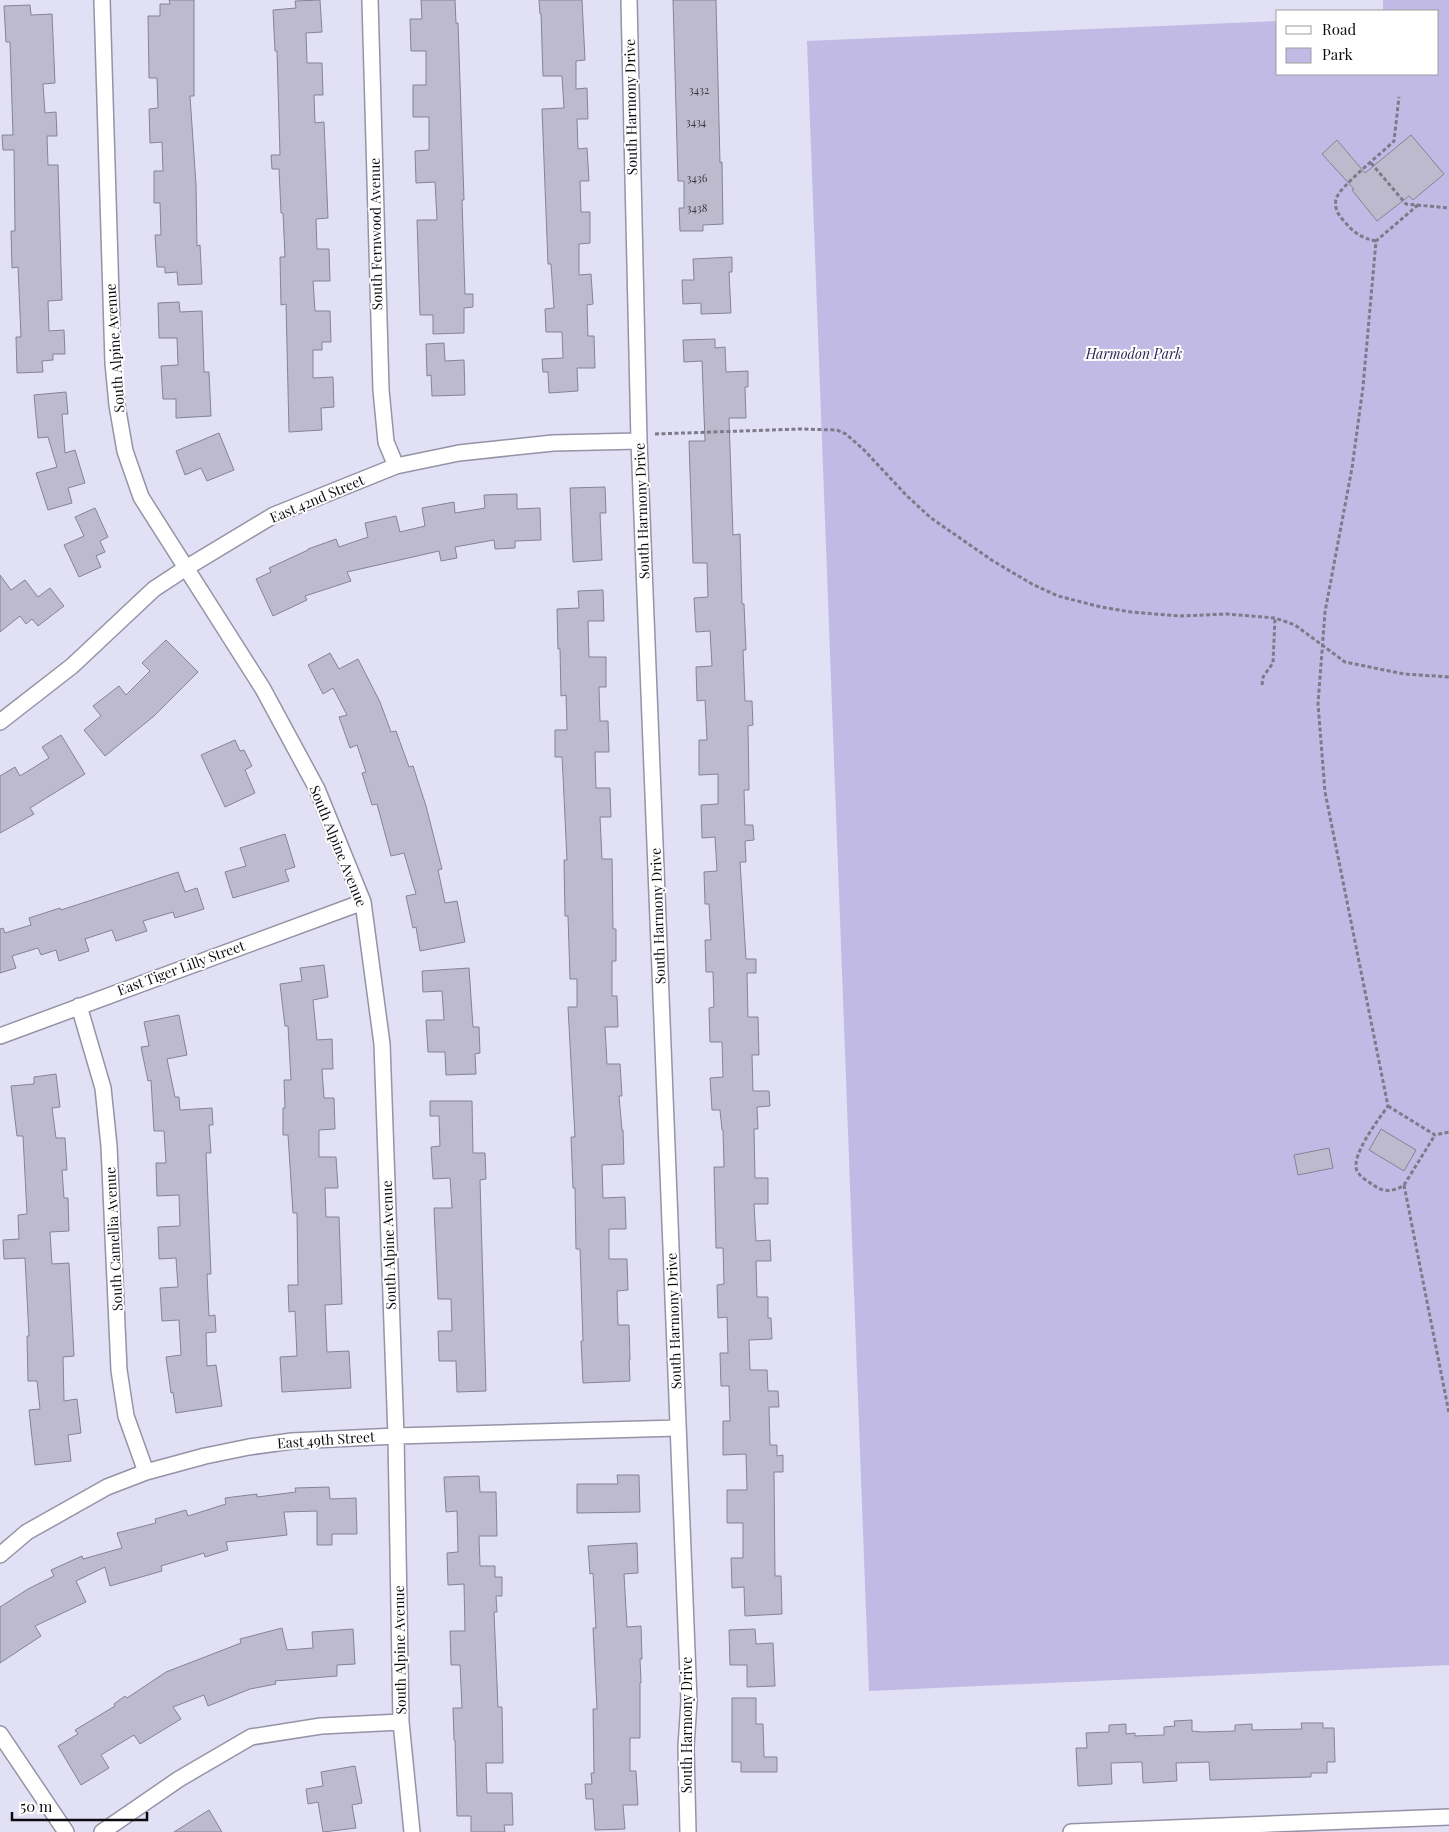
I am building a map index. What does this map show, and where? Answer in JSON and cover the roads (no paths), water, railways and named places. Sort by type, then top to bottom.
[{"type":"street","name":"South Alpine Avenue","points":[[102,0],[113,353],[117,405],[125,451],[141,497],[263,689],[317,789],[363,902],[382,1044],[396,1436],[401,1722],[412,1832]]},
{"type":"street","name":"South Fernwood Avenue","points":[[370,0],[380,381],[386,442],[396,466]]},
{"type":"street","name":"South Harmony Drive","points":[[629,0],[639,441],[689,1701],[686,1747],[688,1832]]},
{"type":"street","name":"East 42nd Street","points":[[0,722],[72,666],[154,589],[274,515],[396,466],[459,453],[553,443],[639,441]]},
{"type":"street","name":"East Tiger Lilly Street","points":[[0,1036],[363,902]]},
{"type":"street","name":"South Camellia Avenue","points":[[79,1006],[102,1088],[106,1117],[109,1146],[119,1370],[126,1416],[146,1472]]},
{"type":"street","name":"East 49th Street","points":[[0,1555],[35,1527],[107,1487],[146,1472],[249,1446],[292,1440],[678,1428]]},
{"type":"street","points":[[102,1832],[179,1779],[250,1737],[321,1726],[401,1722]]},
{"type":"street","points":[[0,1734],[66,1832]]},
{"type":"street","points":[[1071,1832],[1224,1830],[1449,1817]]},
{"type":"park label","name":"Harmodon Park","points":[[1134,354]]}]
